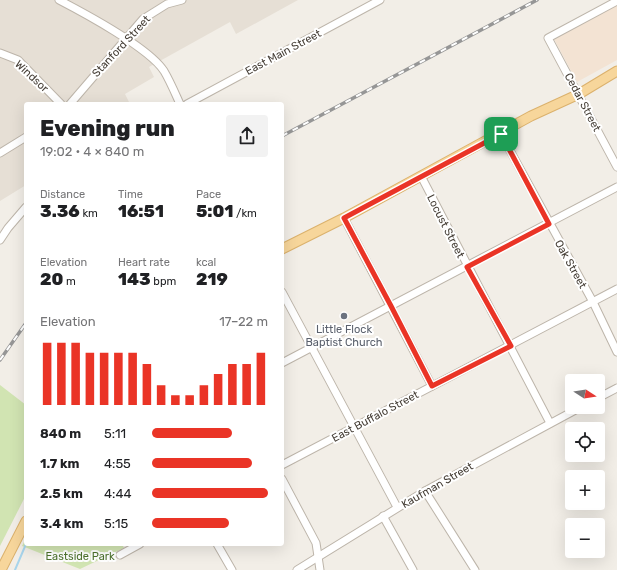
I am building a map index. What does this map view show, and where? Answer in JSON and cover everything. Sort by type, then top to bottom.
[{"type":"main road","points":[[284,248],[344,218],[501,134],[531,116],[579,94],[617,71]]},
{"type":"main road","points":[[0,570],[24,525]]},
{"type":"street","name":"Stanford Street","points":[[72,102],[125,38],[143,19],[153,11],[167,4],[182,0]]},
{"type":"street","name":"East Main Street","points":[[191,102],[380,0]]},
{"type":"street","points":[[62,1],[125,38],[154,59],[163,70],[179,102]]},
{"type":"street","name":"Cedar Street","points":[[617,1],[548,38],[617,167]]},
{"type":"street","name":"Windsor","points":[[0,53],[18,60],[60,102]]},
{"type":"street","name":"Oak Street","points":[[501,134],[592,302],[617,352]]},
{"type":"street","points":[[0,153],[24,138]]},
{"type":"street","name":"Locust Street","points":[[421,176],[467,267],[511,346],[550,424]]},
{"type":"street","points":[[284,363],[617,187]]},
{"type":"street","points":[[0,240],[24,209]]},
{"type":"street","points":[[344,218],[432,386]]},
{"type":"street","name":"East Buffalo Street","points":[[284,464],[617,289]]},
{"type":"street","points":[[284,296],[397,508]]},
{"type":"street","points":[[605,394],[617,388]]},
{"type":"street","name":"Kaufman Street","points":[[297,570],[425,491],[568,414]]},
{"type":"street","points":[[284,483],[316,543],[320,570]]},
{"type":"street","points":[[425,491],[475,570]]},
{"type":"street","points":[[383,516],[413,570]]},
{"type":"street","points":[[120,555],[136,546]]},
{"type":"street","points":[[218,546],[232,570]]},
{"type":"shaded area","points":[[0,0],[298,0],[236,34],[230,22],[149,67],[154,77],[125,94],[129,102],[24,102],[24,186],[0,201]]},
{"type":"shaded area","points":[[617,4],[617,60],[577,82],[554,39]]},
{"type":"green space","points":[[0,385],[24,403],[24,499],[0,546]]},
{"type":"green space","name":"Eastside Park","points":[[24,542],[24,546],[123,546],[124,548],[80,569],[22,546]]},
{"type":"waterway","points":[[15,570],[25,546]]},
{"type":"railway","points":[[284,135],[537,0]]},
{"type":"railway","points":[[0,360],[24,326]]},
{"type":"place","name":"Little Flock Baptist Church","points":[[344,316]]},
{"type":"route","points":[[501,134],[549,224],[467,267],[486,304],[511,346],[432,386],[344,218],[501,134]]}]
